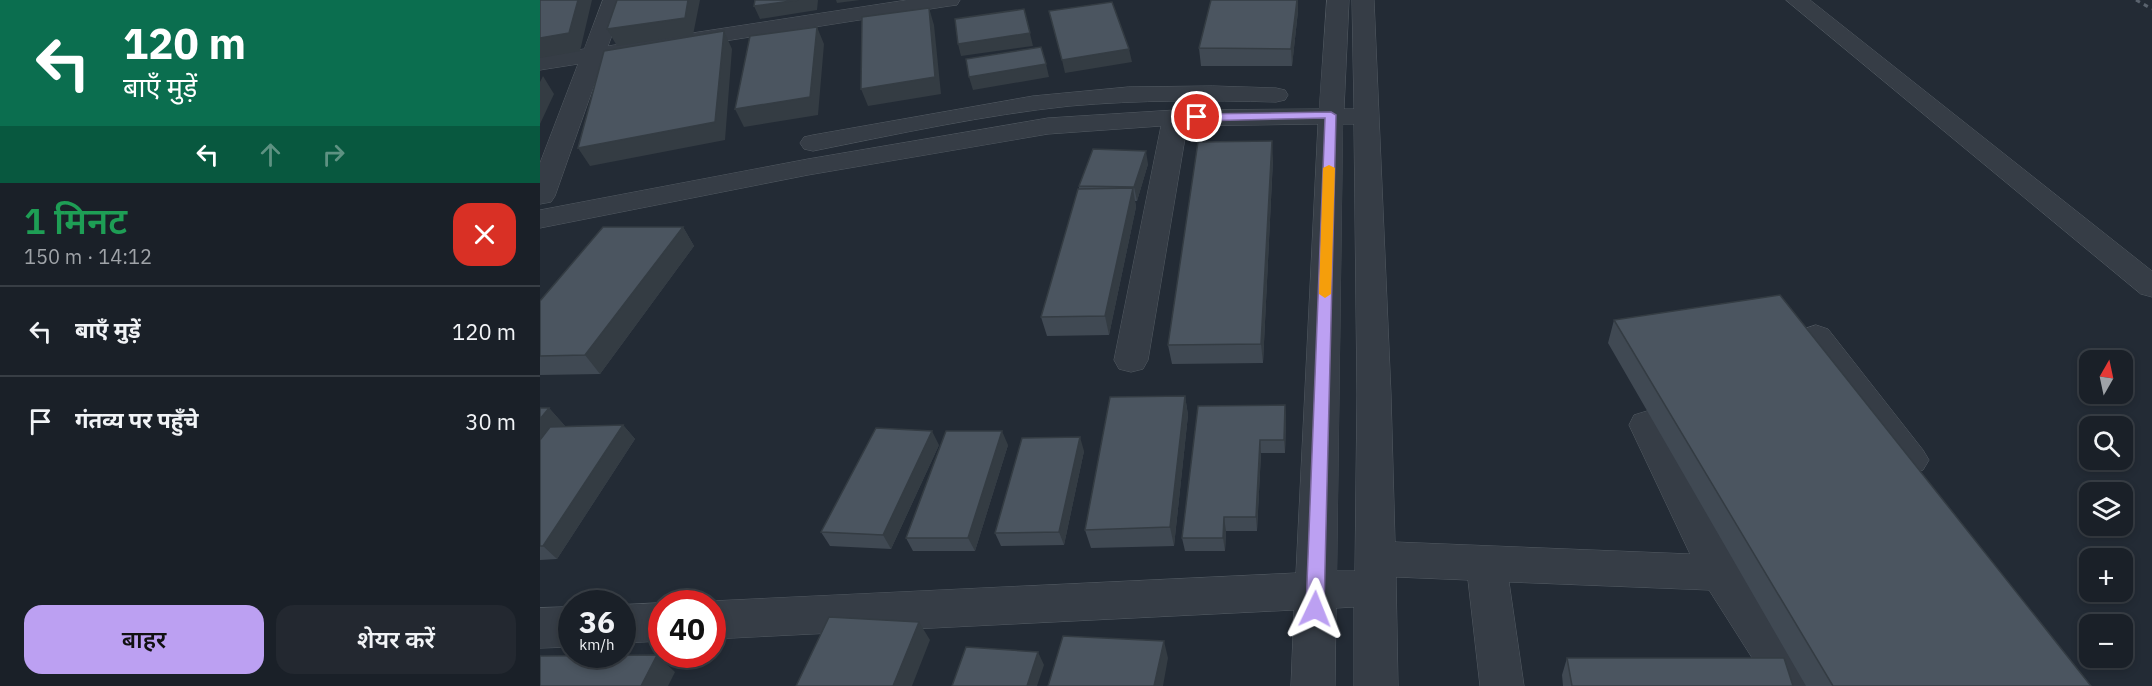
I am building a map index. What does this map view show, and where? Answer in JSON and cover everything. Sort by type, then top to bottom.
[{"type":"street","points":[[540,196],[614,0]]},
{"type":"street","points":[[540,63],[949,0]]},
{"type":"street","points":[[1313,686],[1331,106],[1338,0]]},
{"type":"street","points":[[1363,0],[1374,395],[1376,686]]},
{"type":"street","points":[[1797,0],[2152,287]]},
{"type":"street","points":[[540,196],[959,115],[1105,96],[1197,92],[1331,106]]},
{"type":"street","points":[[540,219],[974,137],[1048,126],[1331,106],[1366,106]]},
{"type":"street","points":[[1131,360],[1172,145],[1175,118]]},
{"type":"street","points":[[1816,337],[1931,488]]},
{"type":"street","points":[[1647,425],[1720,573],[1796,686]]},
{"type":"street","points":[[726,619],[1316,589],[1376,573],[1486,563],[1720,573]]},
{"type":"street","points":[[1486,563],[1502,686]]},
{"type":"street","points":[[540,628],[558,627]]},
{"type":"building","points":[[540,0],[578,0],[569,33],[540,38]]},
{"type":"building","points":[[617,0],[688,0],[685,18],[607,29]]},
{"type":"building","points":[[755,0],[798,0],[754,6]]},
{"type":"building","points":[[1211,0],[1297,0],[1291,49],[1199,48]]},
{"type":"building","points":[[1112,2],[1129,49],[1062,60],[1049,11]]},
{"type":"building","points":[[929,8],[935,77],[861,89],[862,17]]},
{"type":"building","points":[[1024,9],[1030,33],[958,44],[955,19]]},
{"type":"building","points":[[817,27],[810,97],[735,109],[750,36]]},
{"type":"building","points":[[724,31],[715,122],[578,148],[604,51]]},
{"type":"building","points":[[1041,47],[1046,64],[969,77],[966,59]]},
{"type":"building","points":[[1272,141],[1261,344],[1168,345],[1198,142]]},
{"type":"building","points":[[1093,149],[1146,151],[1134,187],[1079,186]]},
{"type":"building","points":[[1133,188],[1105,316],[1041,317],[1078,189]]},
{"type":"building","points":[[603,227],[683,227],[585,355],[540,356],[540,301]]},
{"type":"building","points":[[1780,295],[2091,686],[1833,686],[1614,320]]},
{"type":"building","points":[[1185,396],[1170,527],[1085,530],[1110,397]]},
{"type":"building","points":[[1285,405],[1284,440],[1260,440],[1256,517],[1224,517],[1223,538],[1182,538],[1198,406]]},
{"type":"building","points":[[540,408],[549,408],[540,419]]},
{"type":"building","points":[[623,425],[543,546],[540,546],[540,440],[550,427]]},
{"type":"building","points":[[876,428],[932,431],[883,535],[821,532]]},
{"type":"building","points":[[946,431],[1002,431],[968,538],[906,538]]},
{"type":"building","points":[[1080,437],[1059,532],[995,533],[1022,438]]},
{"type":"building","points":[[829,617],[919,622],[893,686],[796,686]]},
{"type":"building","points":[[1063,636],[1164,641],[1154,686],[1048,686]]},
{"type":"building","points":[[966,647],[1038,652],[1027,686],[952,686]]},
{"type":"building","points":[[636,655],[648,655],[648,668],[650,668],[641,686],[540,686],[540,656],[558,656],[558,668],[636,668]]},
{"type":"building","points":[[1567,658],[1784,658],[1793,686],[1572,686]]},
{"type":"railway","points":[[2136,0],[2152,9]]},
{"type":"slow traffic","points":[[1325,294],[1329,168]]},
{"type":"route","points":[[1197,117],[1331,115],[1315,609]]}]
